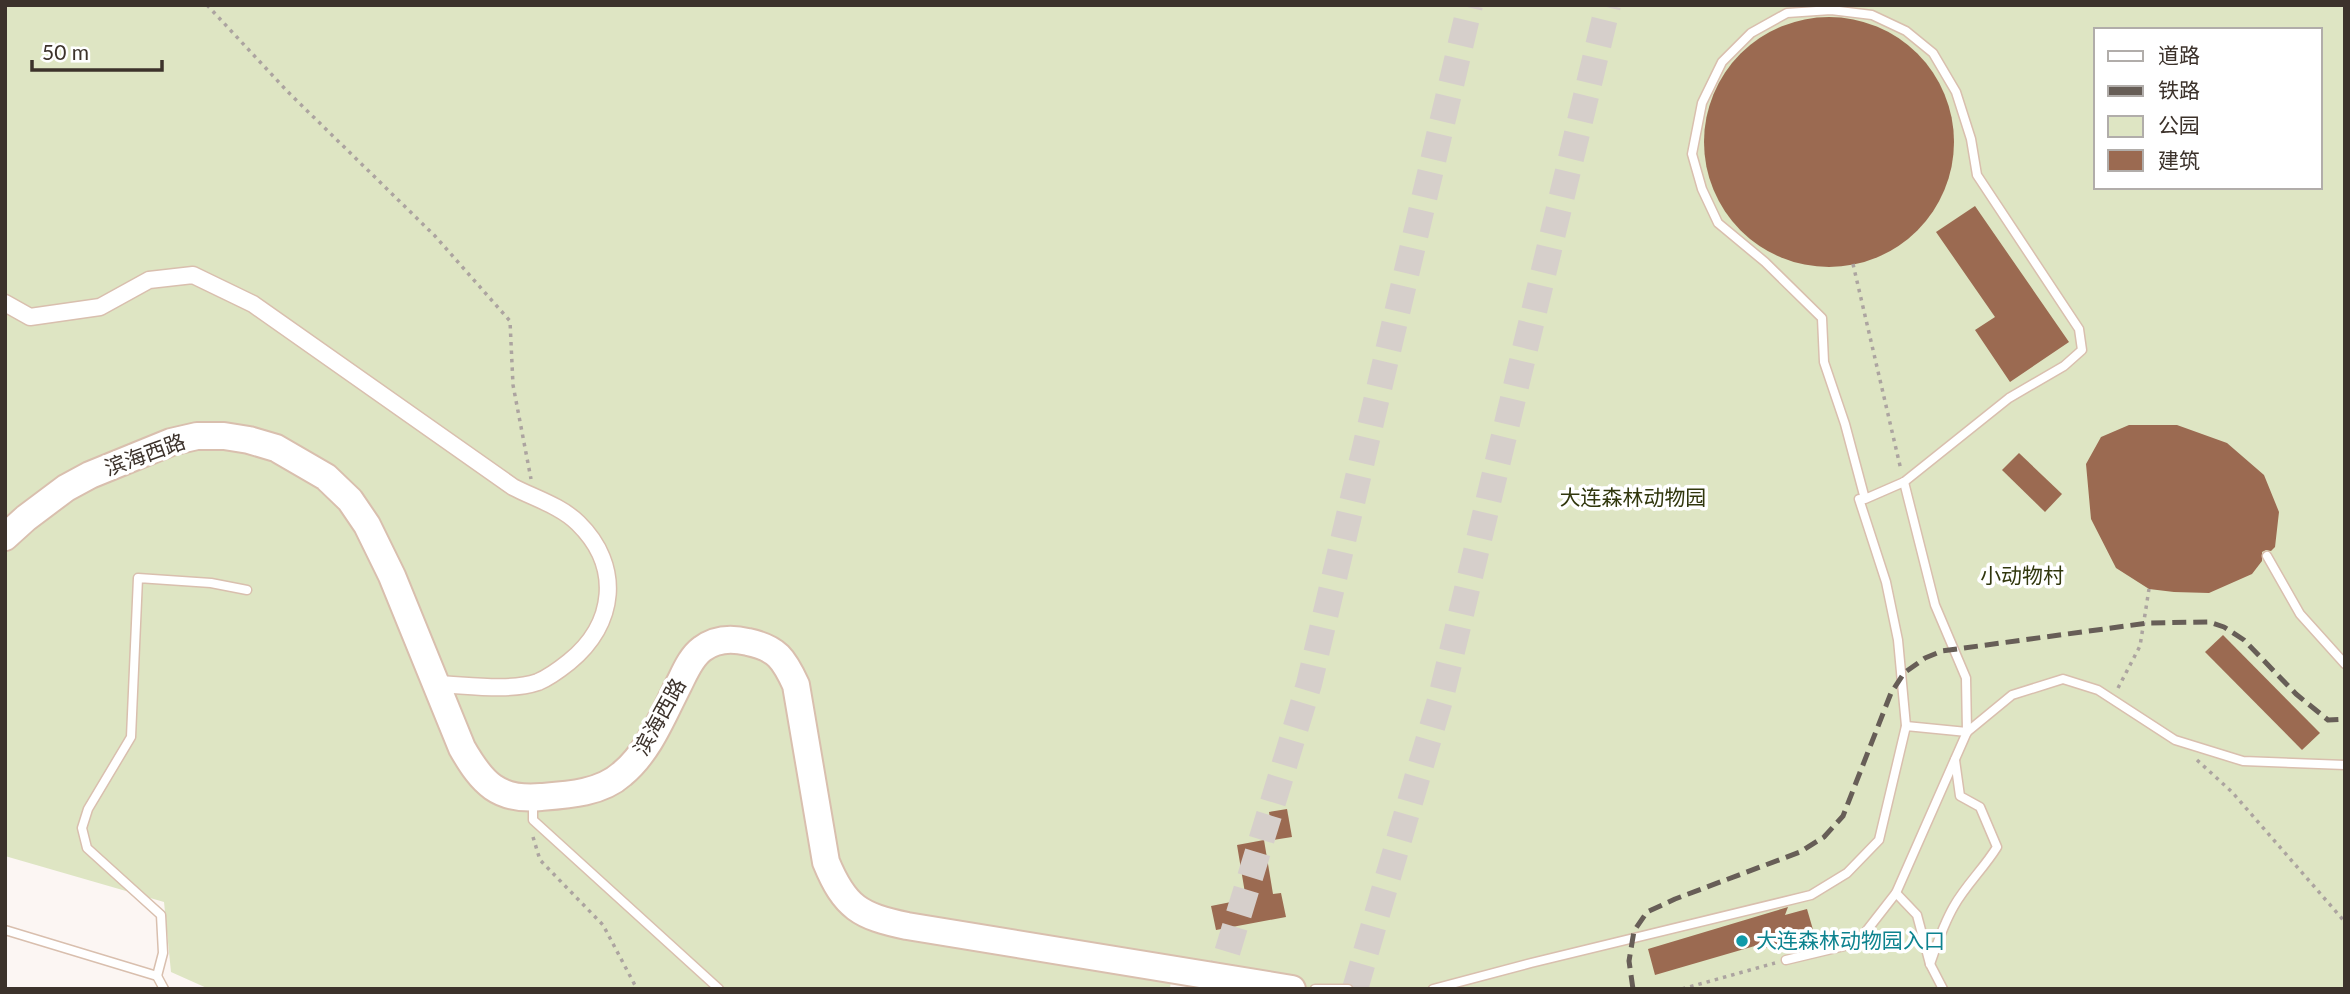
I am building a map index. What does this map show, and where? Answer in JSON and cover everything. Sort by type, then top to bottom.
[{"type":"highway","name":"滨海西路","points":[[5,537],[66,488],[90,475],[171,442],[197,436],[223,436],[276,448],[326,477],[350,500],[362,517],[392,576],[463,748],[477,773],[492,788],[533,809],[602,786],[620,776],[648,744],[690,662],[700,650],[712,643],[727,640],[763,645],[777,653],[796,685],[826,862],[847,901],[864,914],[907,926],[1292,989]]},
{"type":"street","points":[[5,303],[30,317],[100,307],[149,280],[192,275],[253,304],[513,487],[559,509],[576,521],[591,537],[607,572],[605,612],[599,628],[588,644],[556,673],[537,682],[515,687],[437,684]]},
{"type":"lane","points":[[1831,10],[1872,15],[1906,32],[1933,53],[1956,92],[1977,175],[2079,329],[2082,349],[2064,366],[2009,398],[1904,482],[1865,499],[1845,424],[1824,362],[1822,318],[1765,262],[1718,223],[1702,190],[1692,154],[1702,103],[1722,62],[1751,33],[1787,13],[1831,10]]},
{"type":"lane","points":[[1786,960],[1857,943],[1896,893],[1967,732],[1966,678],[1935,605],[1904,482]]},
{"type":"lane","points":[[1433,989],[1811,895],[1847,873],[1879,840],[1906,726],[1898,640],[1886,582],[1859,499]]},
{"type":"lane","points":[[2267,556],[2300,614],[2345,664]]},
{"type":"lane","points":[[164,989],[158,976],[163,953],[161,915],[87,848],[82,828],[88,809],[131,737],[138,578],[211,583],[247,590]]},
{"type":"lane","points":[[1906,726],[1967,732],[2012,695],[2063,679],[2098,690],[2175,740],[2242,761],[2345,765]]},
{"type":"lane","points":[[1930,964],[1940,932],[1955,904],[1997,847],[1980,807],[1960,796],[1955,760]]},
{"type":"lane","points":[[533,809],[719,989]]},
{"type":"lane","points":[[1896,893],[1917,915],[1930,964],[1943,989]]},
{"type":"lane","points":[[5,930],[158,976]]},
{"type":"lane","points":[[1449,989],[1457,983]]},
{"type":"lane","points":[[1315,989],[1348,989]]},
{"type":"path","points":[[207,5],[288,92],[435,236],[510,321],[513,385],[534,498]]},
{"type":"path","points":[[1853,264],[1904,482]]},
{"type":"path","points":[[2112,699],[2140,646],[2149,589]]},
{"type":"path","points":[[2175,740],[2232,792],[2345,922]]},
{"type":"path","points":[[533,809],[533,841],[540,860],[603,925],[637,989]]},
{"type":"path","points":[[1682,989],[1786,960]]},
{"type":"green space","name":"大连森林动物园","points":[[5,5],[2345,5],[2345,989],[1290,989],[1278,977],[1173,956],[1170,989],[209,989],[171,972],[164,902],[5,856]]},
{"type":"building","points":[[1829,17],[1877,27],[1898,38],[1917,54],[1933,73],[1944,94],[1954,142],[1944,190],[1933,211],[1917,230],[1898,246],[1877,257],[1829,267],[1781,257],[1760,246],[1741,230],[1725,211],[1714,190],[1704,142],[1714,94],[1725,73],[1741,54],[1760,38],[1781,27]]},
{"type":"building","points":[[1975,206],[2069,342],[2010,382],[1975,330],[1995,317],[1936,232]]},
{"type":"building","points":[[2129,425],[2177,425],[2227,443],[2264,475],[2279,512],[2275,547],[2271,551],[2262,552],[2262,561],[2252,574],[2209,593],[2174,592],[2149,589],[2116,568],[2091,519],[2086,464],[2101,437]]},
{"type":"building","points":[[2019,453],[2062,494],[2045,512],[2002,470]]},
{"type":"building","points":[[2223,635],[2320,733],[2302,750],[2205,652]]},
{"type":"building","points":[[1287,809],[1292,837],[1273,840],[1269,812]]},
{"type":"building","points":[[1264,840],[1273,894],[1281,893],[1286,917],[1216,930],[1211,906],[1246,899],[1237,845]]},
{"type":"building","name":"大连森林动物园入口","points":[[1788,907],[1785,915],[1807,909],[1816,940],[1781,950],[1779,944],[1766,948],[1765,943],[1655,975],[1648,949]]},
{"type":"tunnel","points":[[1216,989],[1309,684],[1470,5]]},
{"type":"tunnel","points":[[1355,989],[1441,697],[1608,5]]},
{"type":"railway","points":[[1633,989],[1629,961],[1634,931],[1647,912],[1800,852],[1824,837],[1843,816],[1891,693],[1904,673],[1925,658],[1942,651],[2148,623],[2209,622],[2224,627],[2244,640],[2296,694],[2328,720],[2345,719]]},
{"type":"place","name":"大连森林动物园入口","points":[[1742,941]]},
{"type":"park label","name":"小动物村","points":[[2022,576]]}]
